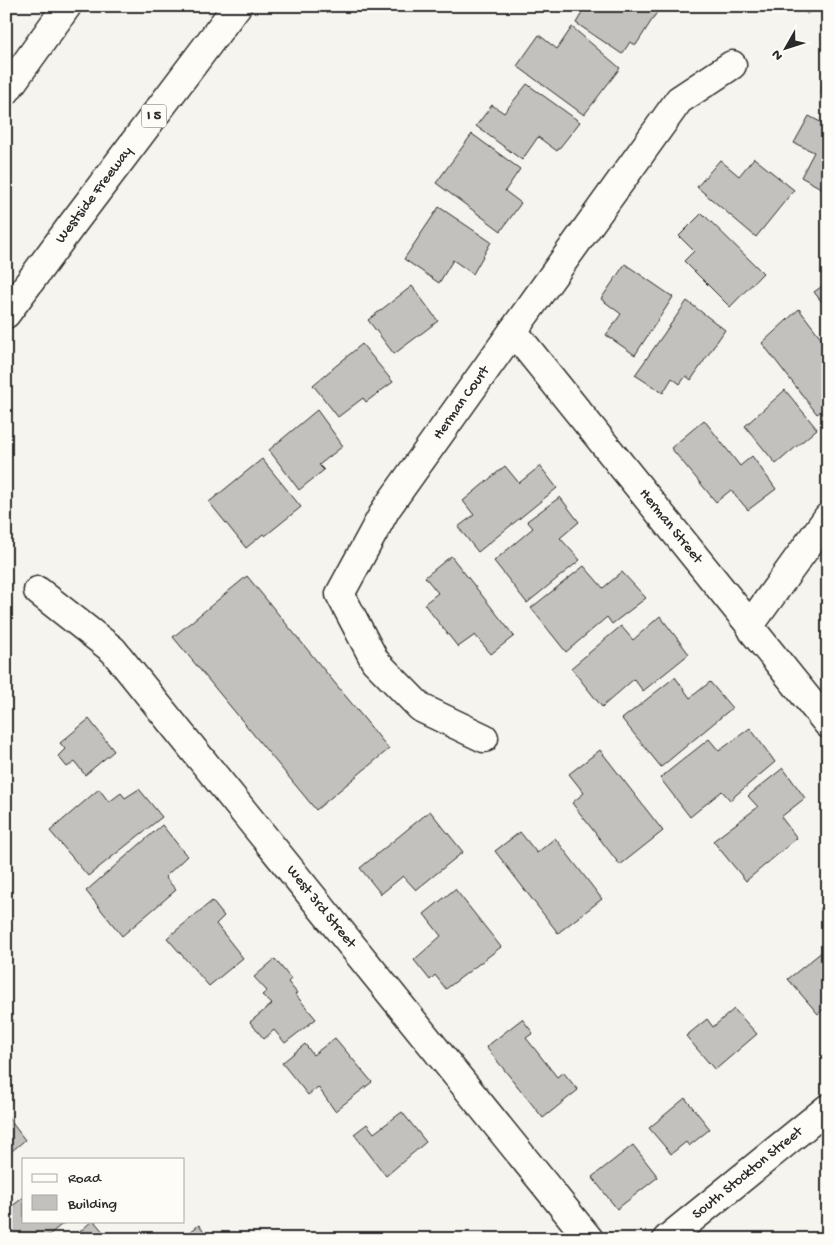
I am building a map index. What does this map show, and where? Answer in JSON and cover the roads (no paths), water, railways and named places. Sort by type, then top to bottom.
[{"type":"main road","points":[[11,83],[67,6]]},
{"type":"main road","name":"Westside Freeway","points":[[6,314],[237,6]]},
{"type":"main road","name":"Herman Court","points":[[484,738],[421,708],[375,661],[340,594],[386,509],[679,100],[732,65]]},
{"type":"main road","name":"Herman Street","points":[[512,331],[828,724]]},
{"type":"main road","points":[[750,625],[828,517]]},
{"type":"main road","name":"West 3rd Street","points":[[38,591],[113,650],[588,1239]]},
{"type":"main road","name":"South Stockton Street","points":[[667,1239],[828,1108]]}]
